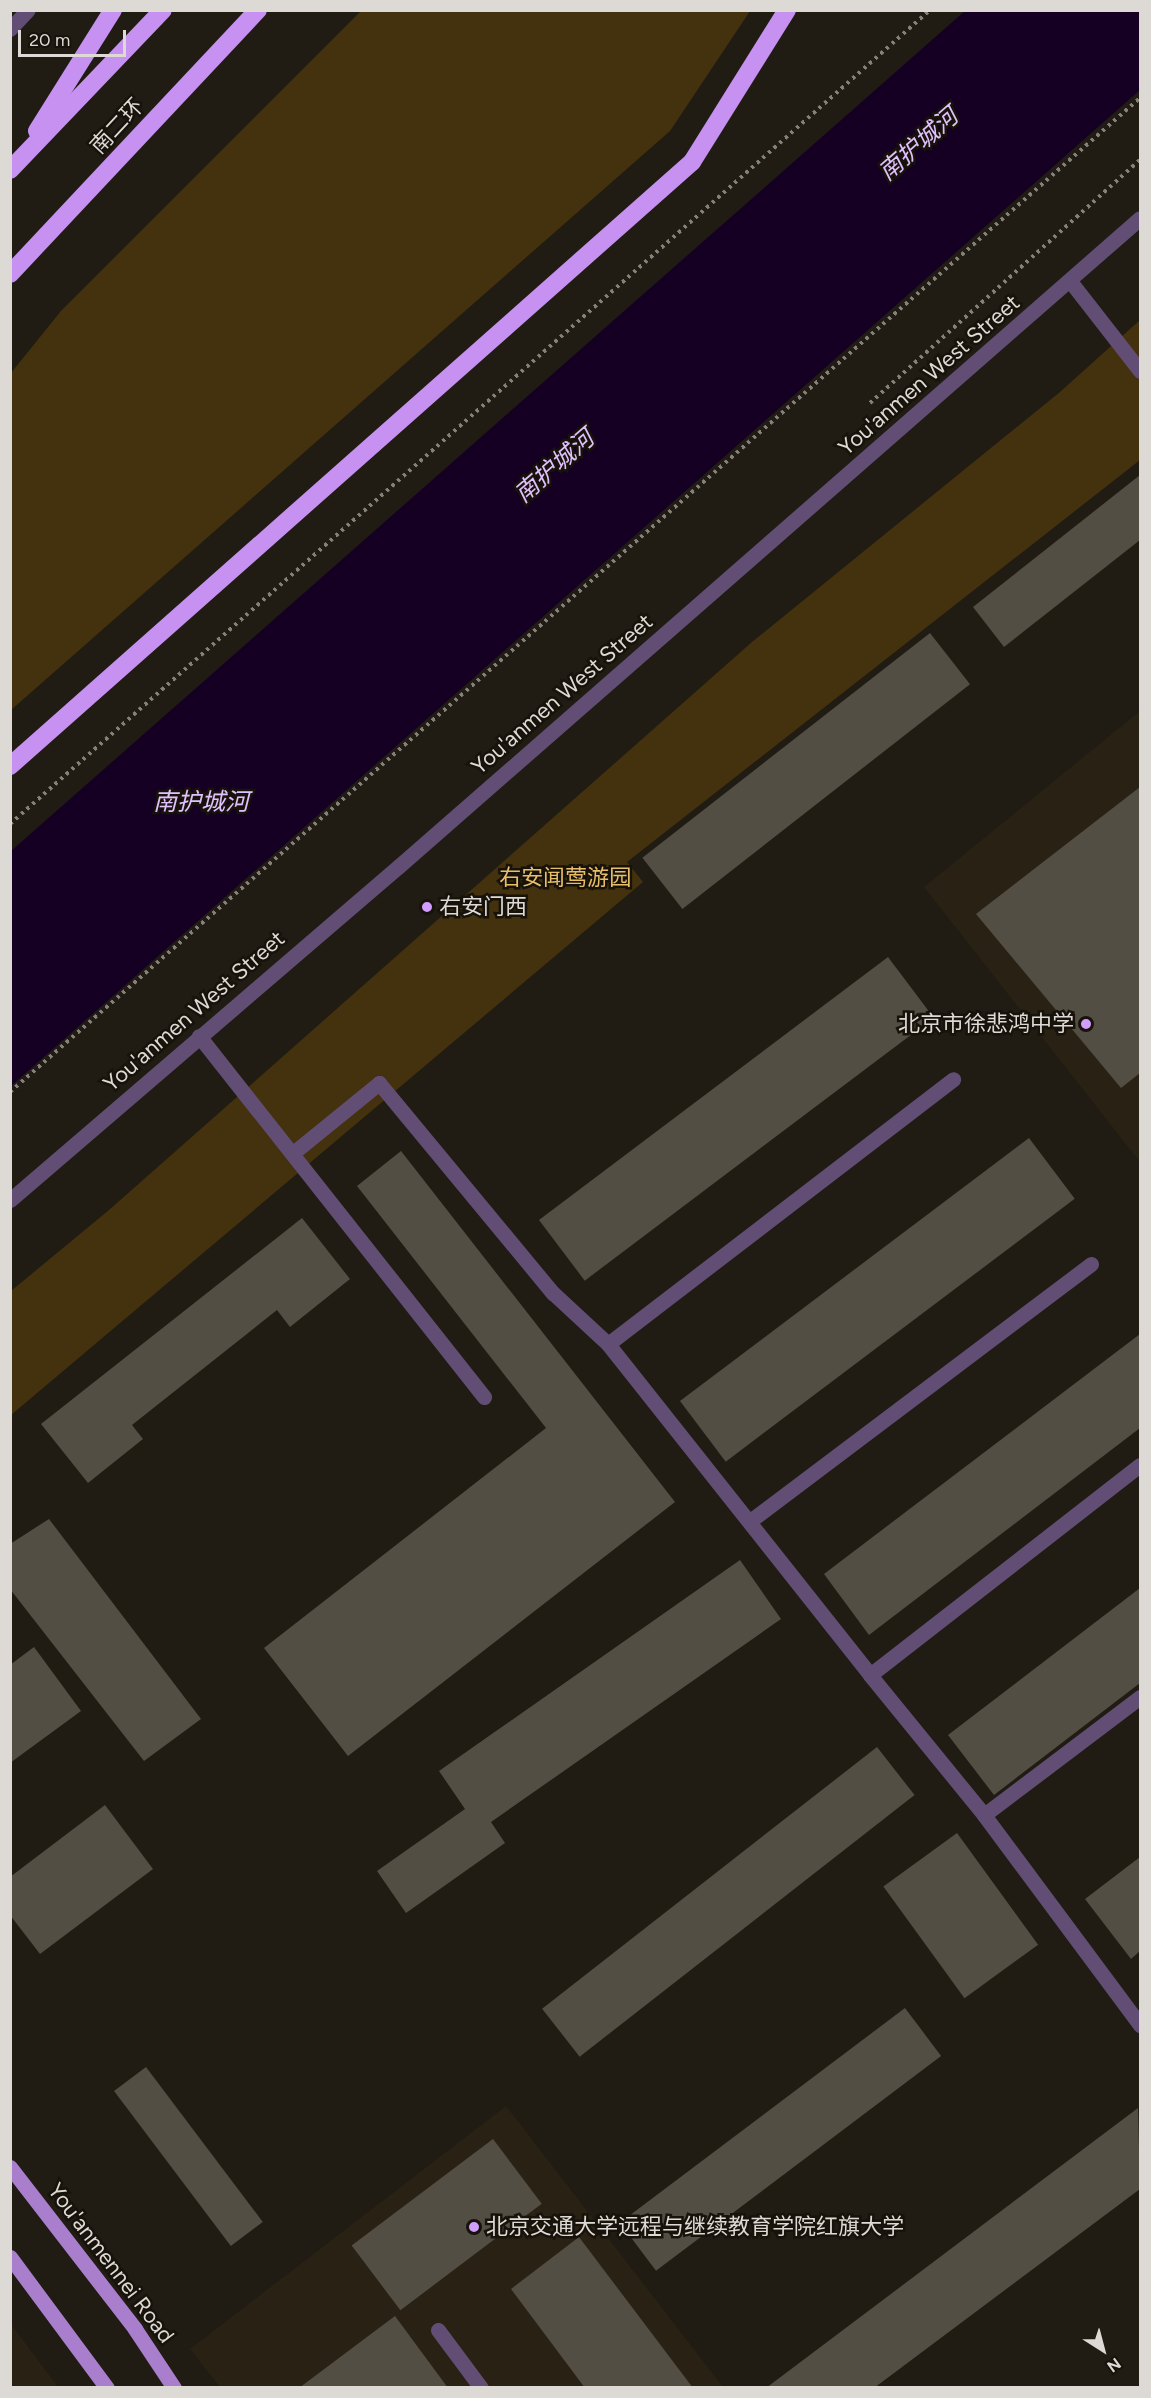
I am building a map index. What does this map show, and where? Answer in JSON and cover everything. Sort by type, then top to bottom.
[{"type":"highway","points":[[13,167],[113,10]]},
{"type":"highway","name":"南二环","points":[[13,167],[163,10]]},
{"type":"highway","name":"南二环","points":[[10,274],[258,10]]},
{"type":"highway","points":[[10,766],[692,162],[787,10]]},
{"type":"main road","name":"You'anmennei Road","points":[[10,2167],[135,2329],[174,2388]]},
{"type":"main road","points":[[12,2263],[107,2388]]},
{"type":"street","points":[[10,29],[28,10]]},
{"type":"street","name":"You'anmen West Street","points":[[10,1200],[399,866],[1140,218]]},
{"type":"street","points":[[1070,281],[1140,371]]},
{"type":"street","points":[[199,1036],[484,1397]]},
{"type":"street","points":[[608,1344],[953,1079]]},
{"type":"street","points":[[293,1153],[379,1083],[553,1293],[608,1344],[984,1815],[1140,2025]]},
{"type":"street","points":[[750,1521],[1091,1264]]},
{"type":"street","points":[[870,1675],[1140,1465]]},
{"type":"street","points":[[984,1815],[1140,1697]]},
{"type":"street","points":[[438,2330],[481,2388]]},
{"type":"path","points":[[10,824],[930,10]]},
{"type":"path","points":[[10,1092],[1140,98]]},
{"type":"path","points":[[870,403],[1140,160]]},
{"type":"shaded area","name":"北京市徐悲鸿中学","points":[[1140,711],[1140,1162],[924,887]]},
{"type":"shaded area","name":"北京交通大学远程与继续教育学院红旗大学","points":[[506,2106],[723,2387],[220,2387],[190,2349]]},
{"type":"shaded area","points":[[11,2324],[58,2387],[11,2387]]},
{"type":"green space","points":[[361,11],[750,11],[670,131],[11,710],[11,373],[61,311]]},
{"type":"green space","name":"右安闻莺游园","points":[[1140,320],[1140,460],[627,862],[643,882],[11,1415],[11,1291],[109,1210],[752,642],[1060,392]]},
{"type":"water","name":"南护城河","points":[[966,10],[1140,11],[1140,90],[11,1086],[11,851]]},
{"type":"building","points":[[1140,475],[1140,540],[1004,647],[973,607]]},
{"type":"building","points":[[930,633],[970,684],[682,909],[642,858]]},
{"type":"building","points":[[1140,787],[1140,1073],[1121,1088],[976,914]]},
{"type":"building","points":[[888,957],[934,1018],[585,1281],[539,1220]]},
{"type":"building","points":[[1029,1138],[1075,1199],[726,1462],[680,1401]]},
{"type":"building","points":[[401,1151],[675,1502],[348,1756],[264,1648],[546,1428],[357,1186]]},
{"type":"building","points":[[302,1218],[350,1279],[290,1327],[277,1310],[132,1425],[143,1439],[88,1483],[41,1424]]},
{"type":"building","points":[[1140,1334],[1140,1428],[869,1635],[824,1574]]},
{"type":"building","points":[[49,1519],[201,1719],[144,1761],[10,1589],[10,1544]]},
{"type":"building","points":[[740,1560],[781,1619],[491,1822],[505,1843],[406,1913],[377,1871],[465,1809],[439,1771]]},
{"type":"building","points":[[1140,1588],[1140,1683],[994,1795],[948,1735]]},
{"type":"building","points":[[34,1647],[81,1711],[10,1763],[10,1665]]},
{"type":"building","points":[[877,1747],[915,1795],[580,2057],[542,2009]]},
{"type":"building","points":[[105,1805],[153,1869],[40,1954],[10,1915],[10,1877]]},
{"type":"building","points":[[957,1833],[1038,1945],[964,1998],[883,1886]]},
{"type":"building","points":[[1140,1857],[1140,1951],[1131,1959],[1085,1899]]},
{"type":"building","points":[[905,2008],[941,2056],[656,2271],[620,2223]]},
{"type":"building","points":[[146,2067],[263,2222],[231,2246],[114,2091]]},
{"type":"building","points":[[1138,2108],[1140,2189],[874,2388],[766,2388]]},
{"type":"building","points":[[493,2139],[542,2204],[400,2310],[352,2246]]},
{"type":"building","points":[[579,2237],[693,2388],[585,2388],[511,2289]]},
{"type":"building","points":[[395,2316],[448,2388],[299,2388]]},
{"type":"place","name":"右安门西","points":[[427,907]]},
{"type":"place","name":"北京市徐悲鸿中学","points":[[1086,1024]]},
{"type":"place","name":"北京交通大学远程与继续教育学院红旗大学","points":[[474,2227]]}]
